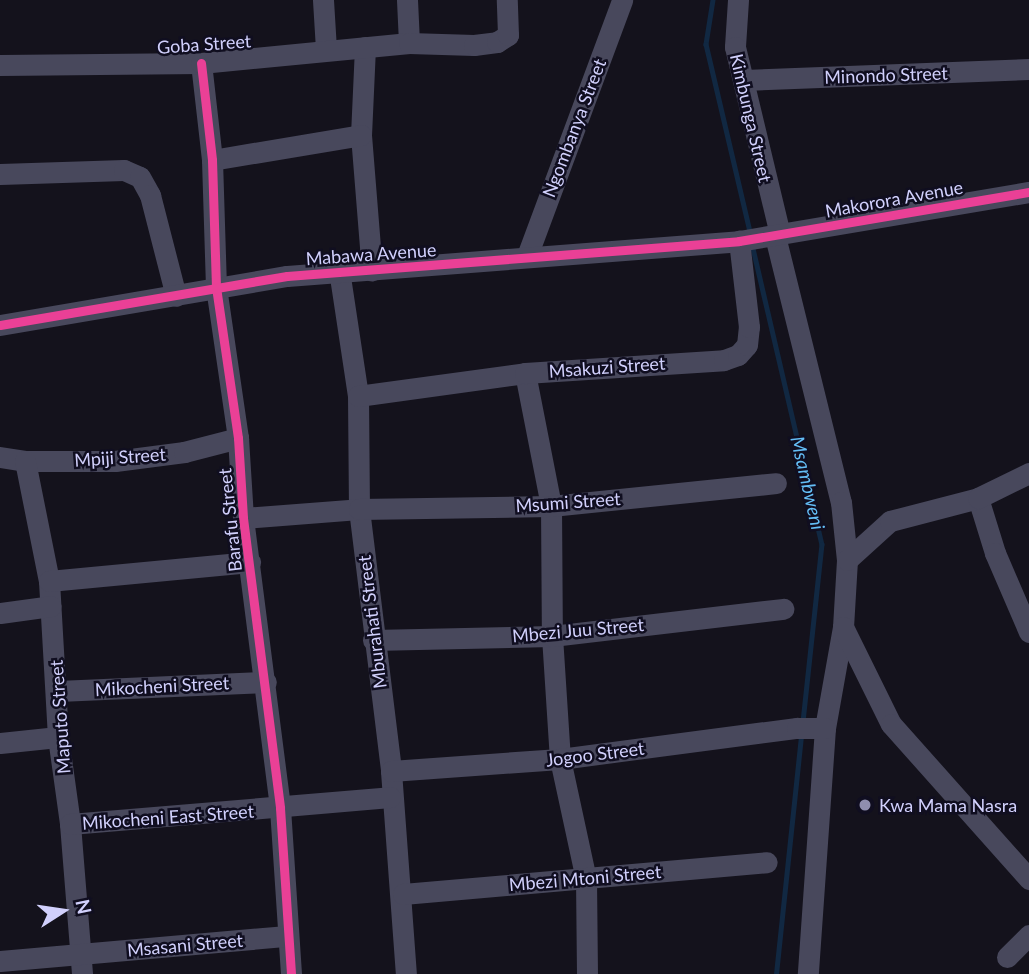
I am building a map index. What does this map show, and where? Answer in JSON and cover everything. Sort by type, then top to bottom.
[{"type":"street","points":[[323,0],[326,49]]},
{"type":"street","points":[[407,0],[409,43]]},
{"type":"street","name":"Goba Street","points":[[0,65],[201,63],[409,43],[497,42],[508,35],[510,24],[507,0]]},
{"type":"street","name":"Ngombanya Street","points":[[527,256],[622,0]]},
{"type":"street","name":"Kimbunga Street","points":[[738,0],[735,47],[744,80],[761,237]]},
{"type":"street","points":[[365,47],[361,135],[372,271]]},
{"type":"street","name":"Barafu Street","points":[[201,63],[212,160],[216,287],[238,438],[243,518],[280,808],[291,974]]},
{"type":"street","name":"Minondo Street","points":[[744,80],[1029,69]]},
{"type":"street","points":[[212,160],[361,135]]},
{"type":"street","points":[[0,174],[124,170],[140,177],[150,195],[176,296]]},
{"type":"street","name":"Makorora Avenue","points":[[761,237],[1029,192]]},
{"type":"street","points":[[761,237],[841,502],[847,560],[843,627],[811,728],[808,974]]},
{"type":"street","name":"Mabawa Avenue","points":[[0,325],[216,287],[340,270],[372,271],[761,237]]},
{"type":"street","name":"Msakuzi Street","points":[[358,396],[525,373],[738,355],[747,345],[761,237]]},
{"type":"street","name":"Mburahati Street","points":[[340,270],[358,396],[359,509],[391,771],[390,797],[403,894],[406,974]]},
{"type":"street","points":[[525,373],[551,506],[552,636],[560,759],[586,879],[587,974]]},
{"type":"street","name":"Mpiji Street","points":[[0,457],[25,461],[115,461],[184,452],[238,438]]},
{"type":"street","name":"Maputo Street","points":[[25,461],[49,581],[58,691],[58,737],[70,824],[82,965]]},
{"type":"street","points":[[847,560],[890,521],[978,499],[1029,473]]},
{"type":"street","name":"Msumi Street","points":[[243,518],[359,509],[551,506],[776,483]]},
{"type":"street","points":[[978,499],[995,553],[1029,632]]},
{"type":"street","points":[[49,581],[250,562]]},
{"type":"street","points":[[0,613],[51,606]]},
{"type":"street","name":"Mbezi Juu Street","points":[[373,640],[552,636],[783,609]]},
{"type":"street","points":[[843,627],[891,724],[1029,878]]},
{"type":"street","name":"Mikocheni Street","points":[[58,691],[266,682]]},
{"type":"street","name":"Jogoo Street","points":[[391,771],[560,759],[811,728]]},
{"type":"street","points":[[0,743],[58,737]]},
{"type":"street","name":"Mikocheni East Street","points":[[70,824],[390,797]]},
{"type":"street","name":"Mbezi Mtoni Street","points":[[403,894],[767,862]]},
{"type":"street","name":"Msasani Street","points":[[0,961],[82,965],[287,936]]},
{"type":"street","points":[[1007,957],[1029,936]]},
{"type":"waterway","name":"Msambweni","points":[[713,0],[706,44],[750,232]]},
{"type":"waterway","name":"Msambweni","points":[[752,244],[822,544],[803,723]]},
{"type":"waterway","name":"Msambweni","points":[[776,974],[801,735]]},
{"type":"cycle path","points":[[201,63],[212,160],[216,287],[238,438],[243,518],[280,808],[291,974]]},
{"type":"cycle path","points":[[0,325],[287,276],[739,241],[1029,192]]},
{"type":"place","name":"Kwa Mama Nasra","points":[[865,805]]}]
